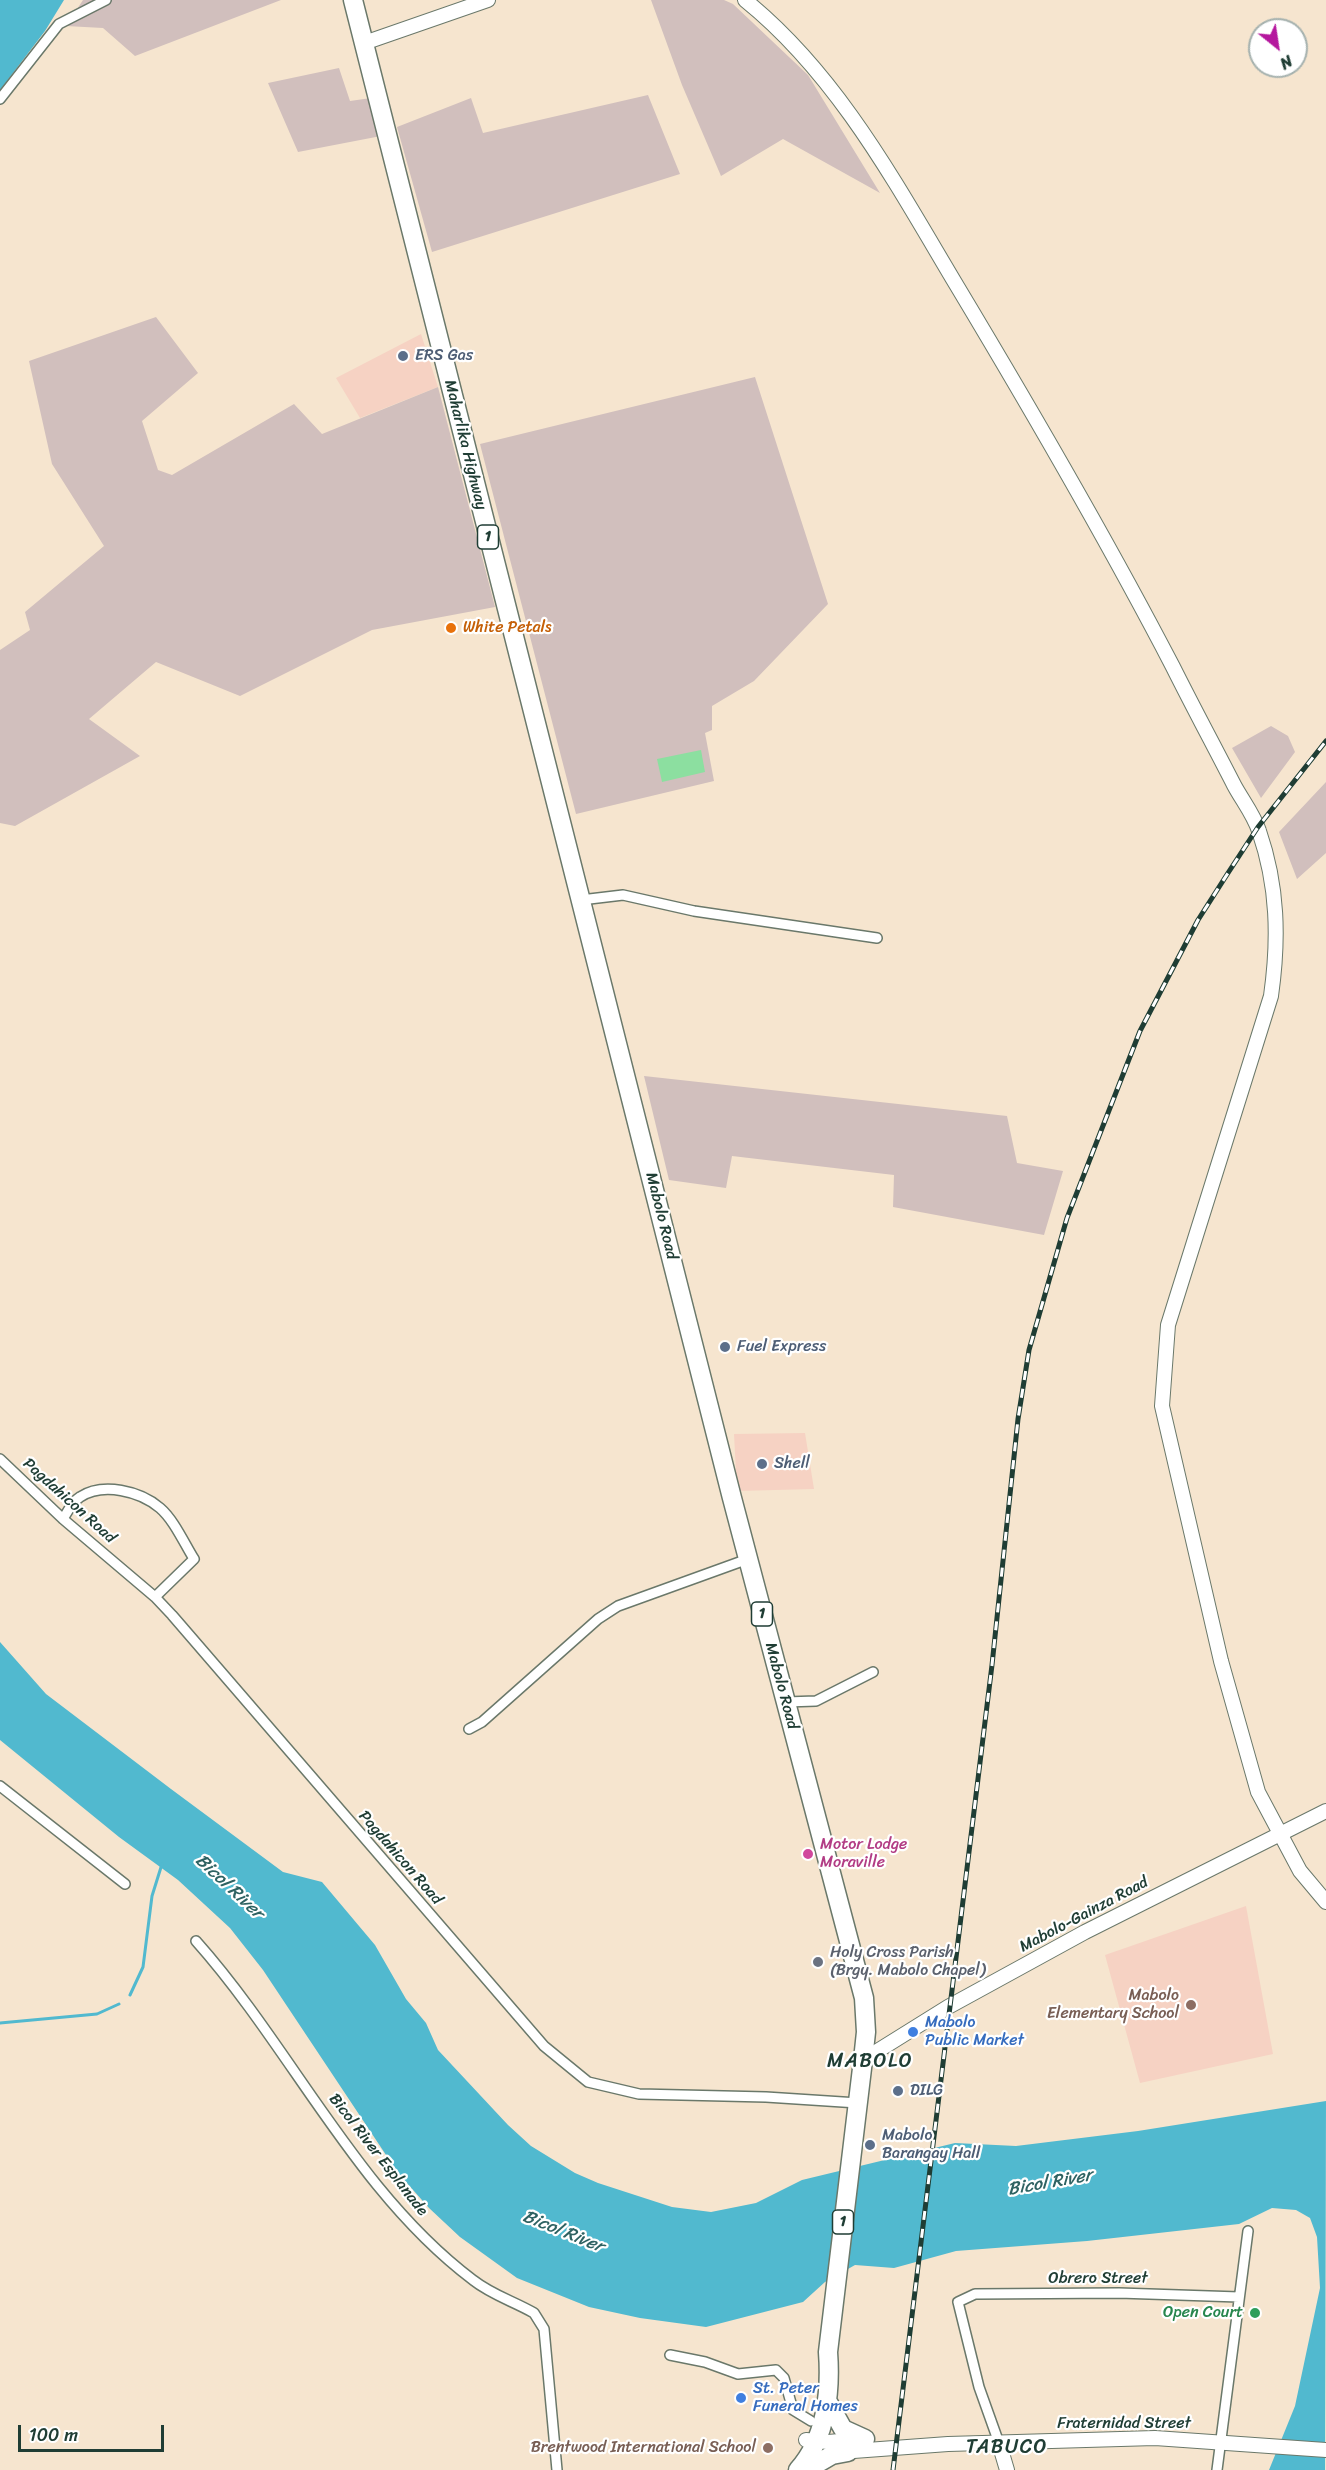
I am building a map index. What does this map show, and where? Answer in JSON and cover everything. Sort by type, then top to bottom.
[{"type":"highway","name":"Maharlika Highway","points":[[353,0],[580,895]]},
{"type":"highway","name":"Mabolo Road","points":[[580,895],[748,1559],[864,1998],[866,2032],[833,2303],[828,2352],[830,2378],[828,2402],[809,2444]]},
{"type":"highway","name":"Mabolo Road","points":[[809,2444],[818,2377],[828,2352]]},
{"type":"highway","points":[[828,2402],[843,2429],[865,2439]]},
{"type":"highway","name":"1","points":[[784,2470],[809,2444]]},
{"type":"highway","name":"1","points":[[798,2470],[809,2444]]},
{"type":"highway","points":[[806,2470],[832,2455],[848,2452]]},
{"type":"main road","points":[[364,43],[488,0]]},
{"type":"main road","points":[[745,0],[776,26],[809,61],[879,157],[1012,378],[1144,612],[1258,827],[1270,869],[1277,912],[1277,952],[1271,996],[1168,1325],[1162,1406],[1192,1541],[1239,1732],[1258,1792],[1300,1871],[1326,1902]]},
{"type":"main road","name":"Mabolo-Gainza Road","points":[[863,2060],[948,2007],[1095,1927],[1326,1811]]},
{"type":"main road","name":"Fraternidad Street","points":[[809,2444],[865,2439],[895,2447],[1155,2438],[1326,2450]]},
{"type":"main road","points":[[999,2443],[1007,2470]]},
{"type":"main road","points":[[809,2444],[848,2452],[895,2447]]},
{"type":"street","points":[[0,99],[59,24],[106,0]]},
{"type":"street","points":[[580,895],[622,895],[694,910],[877,938]]},
{"type":"street","name":"Pagdahicon Road","points":[[0,1459],[63,1519],[155,1597],[261,1716],[544,2046],[588,2082],[639,2094],[766,2097],[858,2103]]},
{"type":"street","points":[[63,1519],[78,1497],[97,1490],[121,1490],[144,1497],[161,1509],[194,1559],[155,1597]]},
{"type":"street","points":[[469,1729],[482,1722],[598,1618],[618,1606],[748,1559]]},
{"type":"street","points":[[786,1702],[816,1701],[873,1672]]},
{"type":"street","points":[[0,1786],[125,1884]]},
{"type":"street","name":"Bicol River Esplanade","points":[[196,1941],[244,2000],[403,2216],[475,2282],[534,2313],[540,2320],[546,2345],[557,2470]]},
{"type":"street","points":[[1216,2470],[1248,2231]]},
{"type":"street","name":"Obrero Street","points":[[999,2443],[979,2386],[958,2302],[975,2294],[1119,2293],[1239,2297]]},
{"type":"street","points":[[670,2355],[705,2362],[738,2374],[776,2370],[784,2378],[793,2410],[811,2421]]},
{"type":"shaded area","points":[[83,0],[281,0],[135,56],[103,28],[66,26]]},
{"type":"shaded area","points":[[651,0],[724,0],[733,4],[808,75],[880,193],[783,139],[721,176],[682,85]]},
{"type":"shaded area","points":[[339,68],[350,101],[371,98],[381,136],[298,152],[268,83]]},
{"type":"shaded area","points":[[648,95],[680,174],[432,252],[397,127],[471,98],[483,133]]},
{"type":"shaded area","points":[[156,317],[198,373],[142,421],[158,470],[172,475],[294,404],[322,434],[438,387],[495,607],[372,630],[240,696],[156,662],[89,719],[140,756],[15,826],[0,823],[0,650],[30,630],[25,612],[104,546],[52,464],[29,361]]},
{"type":"shaded area","name":"ERS Gas","points":[[421,334],[438,387],[360,418],[336,378]]},
{"type":"shaded area","points":[[755,377],[828,604],[754,681],[712,706],[712,730],[705,733],[714,781],[576,814],[480,444]]},
{"type":"shaded area","points":[[1271,726],[1288,736],[1295,752],[1261,798],[1232,748]]},
{"type":"shaded area","points":[[1326,782],[1326,853],[1297,879],[1279,832]]},
{"type":"shaded area","points":[[644,1076],[1007,1116],[1017,1163],[1063,1171],[1044,1235],[893,1207],[894,1175],[732,1156],[726,1188],[669,1180]]},
{"type":"shaded area","points":[[805,1433],[814,1489],[737,1491],[734,1434]]},
{"type":"shaded area","name":"Mabolo Elementary School","points":[[1246,1906],[1273,2054],[1140,2083],[1105,1955]]},
{"type":"green space","points":[[701,750],[705,772],[662,782],[657,759]]},
{"type":"water","points":[[0,0],[64,0],[45,31],[0,90]]},
{"type":"water","name":"Bicol River","points":[[0,1642],[46,1694],[171,1789],[283,1872],[322,1882],[375,1945],[406,1999],[426,2023],[438,2050],[508,2125],[531,2146],[575,2173],[598,2183],[672,2207],[711,2212],[756,2203],[802,2180],[955,2143],[1016,2146],[1138,2131],[1326,2101],[1325,2470],[1269,2470],[1295,2406],[1320,2288],[1317,2237],[1310,2218],[1296,2210],[1272,2208],[1239,2224],[1087,2241],[956,2251],[894,2268],[855,2265],[825,2282],[803,2302],[706,2327],[640,2318],[589,2307],[517,2278],[460,2237],[429,2208],[398,2173],[263,1970],[230,1928],[178,1880],[119,1837],[0,1740]]},
{"type":"waterway","points":[[130,1995],[143,1967],[152,1896],[162,1864]]},
{"type":"waterway","points":[[0,2023],[97,2014],[119,2004]]},
{"type":"railway","points":[[893,2470],[992,1665],[1018,1419],[1029,1350],[1067,1218],[1140,1031],[1198,920],[1228,873],[1258,827],[1326,741]]},
{"type":"place","name":"ERS Gas","points":[[403,356]]},
{"type":"place","name":"White Petals","points":[[451,628]]},
{"type":"place","name":"Fuel Express","points":[[725,1347]]},
{"type":"place","name":"Shell","points":[[762,1464]]},
{"type":"place","name":"Motor Lodge Moraville","points":[[808,1854]]},
{"type":"place","name":"Holy Cross Parish (Brgy. Mabolo Chapel)","points":[[818,1962]]},
{"type":"place","name":"Mabolo Elementary School","points":[[1191,2005]]},
{"type":"place","name":"Mabolo Public Market","points":[[913,2032]]},
{"type":"place","name":"DILG","points":[[898,2091]]},
{"type":"place","name":"Mabolo Barangay Hall","points":[[870,2145]]},
{"type":"place","name":"Open Court","points":[[1255,2313]]},
{"type":"place","name":"St. Peter Funeral Homes","points":[[741,2398]]},
{"type":"place","name":"Brentwood International School","points":[[768,2448]]},
{"type":"district","name":"MABOLO","points":[[870,2062]]},
{"type":"district","name":"TABUCO","points":[[1007,2448]]}]
